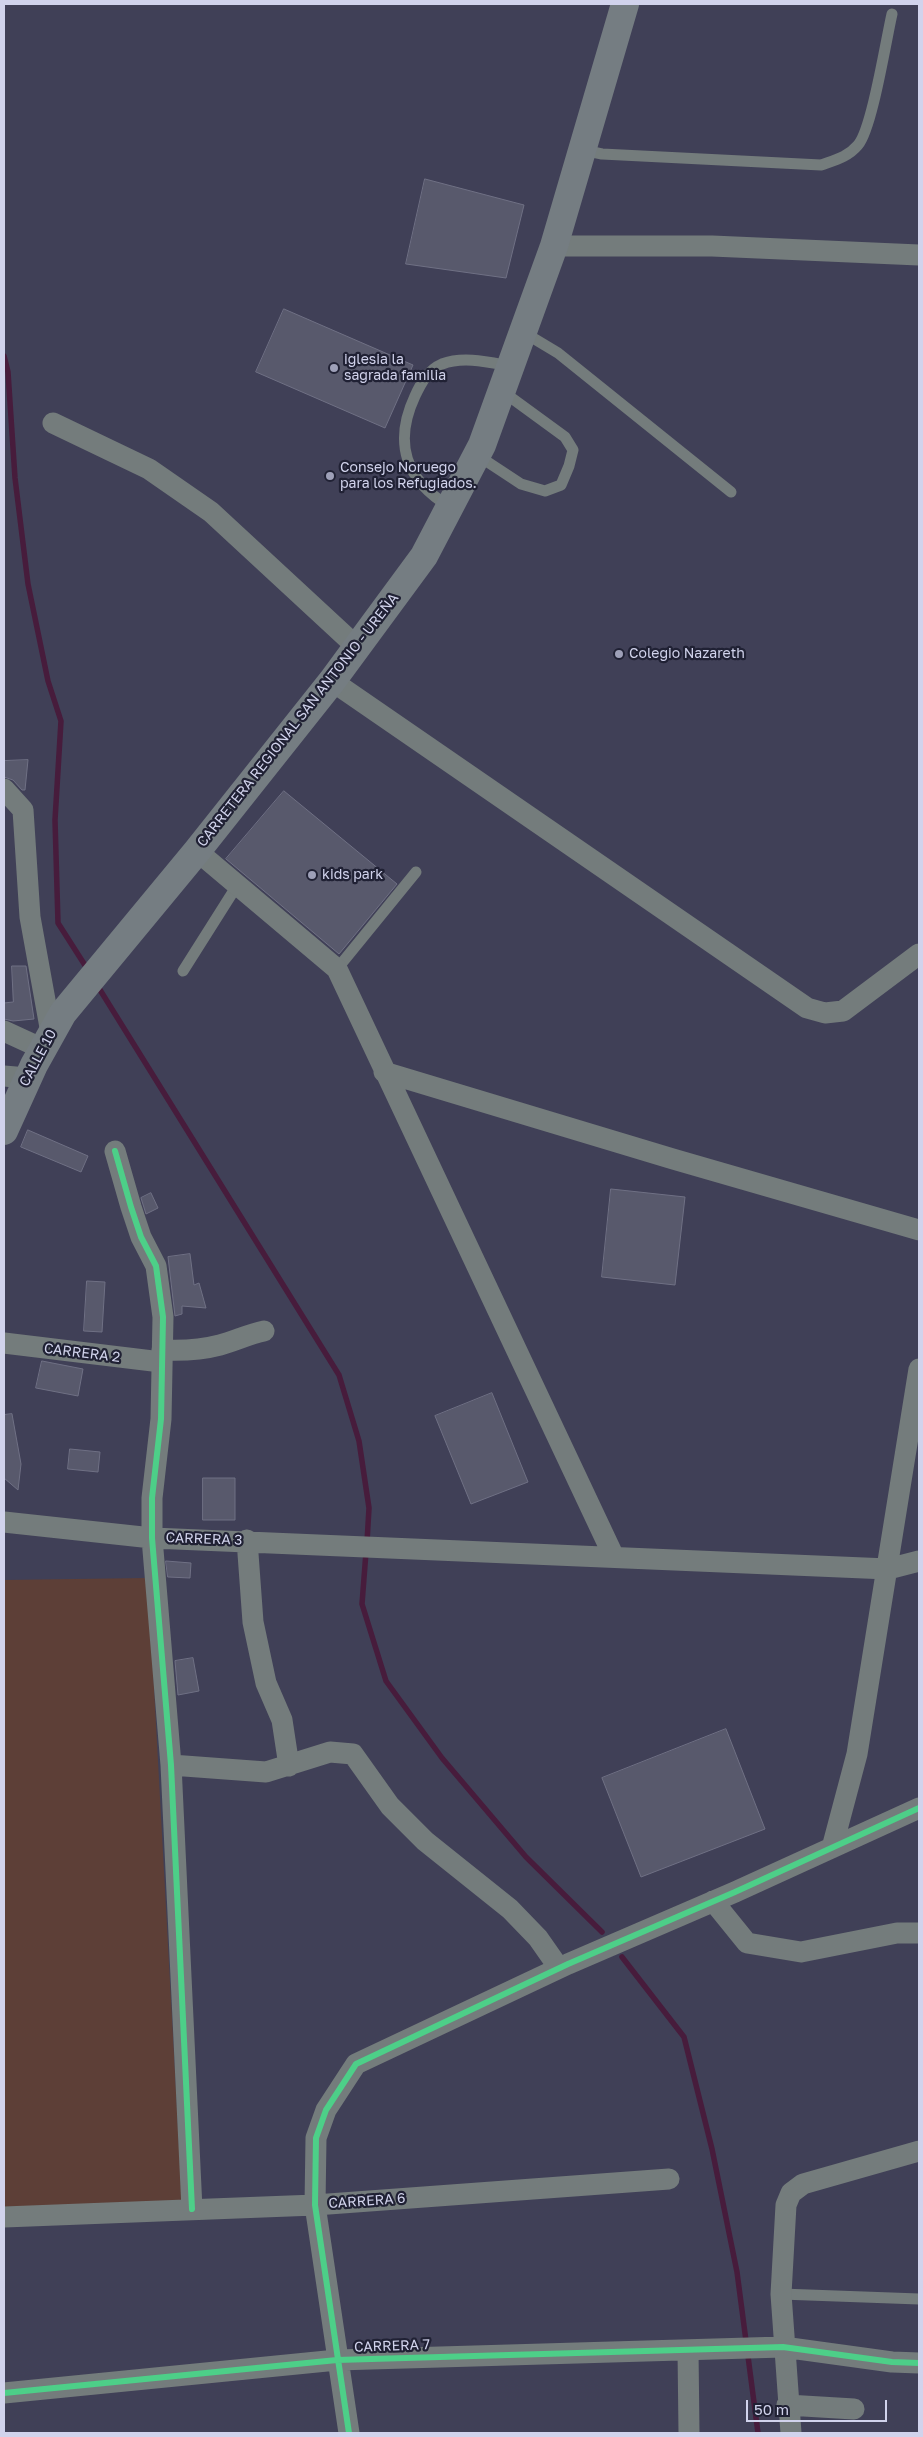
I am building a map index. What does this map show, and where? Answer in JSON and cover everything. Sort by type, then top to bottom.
[{"type":"main road","name":"CARRETERA REGIONAL SAN ANTONIO - UREÑA","points":[[52,1032],[136,924],[332,682],[424,556],[478,455],[506,379],[554,246],[625,4]]},
{"type":"main road","name":"CALLE 10","points":[[4,1131],[16,1077],[52,1032]]},
{"type":"street","points":[[554,246],[712,246],[919,256]]},
{"type":"street","points":[[53,423],[149,469],[211,512],[358,648]]},
{"type":"street","points":[[332,682],[807,1008],[825,1013],[843,1011],[919,954]]},
{"type":"street","points":[[4,789],[14,797],[23,810],[30,918],[52,1032],[4,1031]]},
{"type":"street","points":[[197,851],[337,969],[614,1557]]},
{"type":"street","points":[[384,1072],[673,1159],[919,1230]]},
{"type":"street","points":[[115,1151],[130,1208],[156,1266],[163,1317],[161,1419],[152,1498],[152,1538],[171,1765],[192,2209]]},
{"type":"street","name":"CARRERA 2","points":[[4,1343],[161,1356],[221,1345],[247,1334],[264,1331]]},
{"type":"street","points":[[832,1848],[857,1754],[919,1369]]},
{"type":"street","name":"CARRERA 3","points":[[4,1522],[152,1538],[247,1540],[888,1569],[919,1561]]},
{"type":"street","points":[[247,1540],[253,1622],[266,1683],[282,1720],[289,1766]]},
{"type":"street","points":[[171,1765],[266,1772],[330,1752],[353,1754],[390,1806],[425,1841],[510,1908],[538,1938],[559,1968]]},
{"type":"street","points":[[348,2433],[315,2205],[316,2138],[326,2110],[356,2064],[559,1968],[919,1808]]},
{"type":"street","points":[[713,1901],[747,1943],[801,1952],[897,1933],[919,1933]]},
{"type":"street","points":[[791,2433],[787,2406],[781,2294],[786,2205],[791,2193],[804,2184],[919,2151]]},
{"type":"street","name":"CARRERA 6","points":[[4,2218],[315,2205],[670,2179]]},
{"type":"street","name":"CARRERA 7","points":[[4,2393],[337,2360],[783,2347],[892,2362],[919,2363]]},
{"type":"street","points":[[688,2350],[689,2433]]},
{"type":"street","points":[[787,2406],[854,2409]]},
{"type":"lane","points":[[583,150],[602,154],[821,164],[843,158],[859,144],[869,122],[892,14]]},
{"type":"lane","points":[[523,332],[558,353],[730,492]]},
{"type":"lane","points":[[450,507],[433,496],[416,477],[404,454],[405,431],[410,408],[423,379],[441,365],[463,360],[506,379],[565,437],[573,450],[561,485],[545,491],[521,484],[478,455]]},
{"type":"lane","points":[[337,969],[416,872]]},
{"type":"lane","points":[[183,971],[238,884]]},
{"type":"lane","points":[[781,2294],[919,2299]]},
{"type":"shaded area","points":[[148,1578],[182,2202],[4,2207],[4,1580]]},
{"type":"building","points":[[425,179],[524,205],[506,278],[406,264]]},
{"type":"building","name":"iglesia la sagrada familia","points":[[284,309],[413,365],[385,428],[256,372]]},
{"type":"building","points":[[28,760],[25,790],[22,790],[13,780],[4,777],[4,761]]},
{"type":"building","name":"kids park","points":[[284,791],[397,884],[339,954],[226,859]]},
{"type":"building","points":[[12,966],[26,966],[34,1019],[13,1021],[4,1019],[4,1003],[13,1002]]},
{"type":"building","points":[[28,1130],[88,1156],[81,1172],[21,1147]]},
{"type":"building","points":[[611,1189],[685,1197],[675,1285],[602,1277]]},
{"type":"building","points":[[151,1193],[158,1208],[146,1214],[141,1198]]},
{"type":"building","points":[[190,1254],[194,1285],[199,1283],[206,1308],[182,1306],[182,1314],[175,1316],[168,1257]]},
{"type":"building","points":[[87,1281],[105,1282],[102,1332],[84,1331]]},
{"type":"building","points":[[42,1361],[83,1369],[78,1396],[36,1388]]},
{"type":"building","points":[[492,1393],[528,1482],[471,1504],[435,1416]]},
{"type":"building","points":[[12,1414],[21,1464],[18,1490],[4,1478],[4,1415]]},
{"type":"building","points":[[70,1449],[100,1452],[98,1472],[68,1469]]},
{"type":"building","points":[[203,1478],[235,1478],[235,1520],[203,1520]]},
{"type":"building","points":[[166,1561],[191,1563],[190,1578],[168,1577]]},
{"type":"building","points":[[193,1658],[199,1691],[178,1695],[175,1661]]},
{"type":"building","points":[[726,1729],[765,1829],[641,1877],[602,1778]]},
{"type":"waterway","points":[[4,356],[8,372],[15,478],[28,584],[48,681],[61,721],[55,820],[58,923],[88,970]]},
{"type":"waterway","points":[[97,985],[339,1375],[359,1441],[369,1508],[367,1542]]},
{"type":"waterway","points":[[366,1552],[362,1604],[386,1681],[442,1758],[526,1857],[602,1932]]},
{"type":"waterway","points":[[622,1957],[684,2037],[712,2149],[737,2272],[758,2433]]},
{"type":"cycle path","points":[[115,1151],[141,1237],[156,1266],[163,1317],[161,1419],[152,1498],[152,1538],[171,1765],[192,2209]]},
{"type":"cycle path","points":[[349,2433],[315,2205],[316,2138],[326,2110],[356,2064],[568,1964],[735,1892],[919,1808]]},
{"type":"cycle path","points":[[4,2393],[337,2360],[783,2347],[892,2362],[919,2363]]},
{"type":"place","name":"iglesia la sagrada familia","points":[[334,368]]},
{"type":"place","name":"Consejo Noruego para los Refugiados.","points":[[330,476]]},
{"type":"place","name":"Colegio Nazareth","points":[[619,654]]},
{"type":"place","name":"kids park","points":[[312,875]]}]
